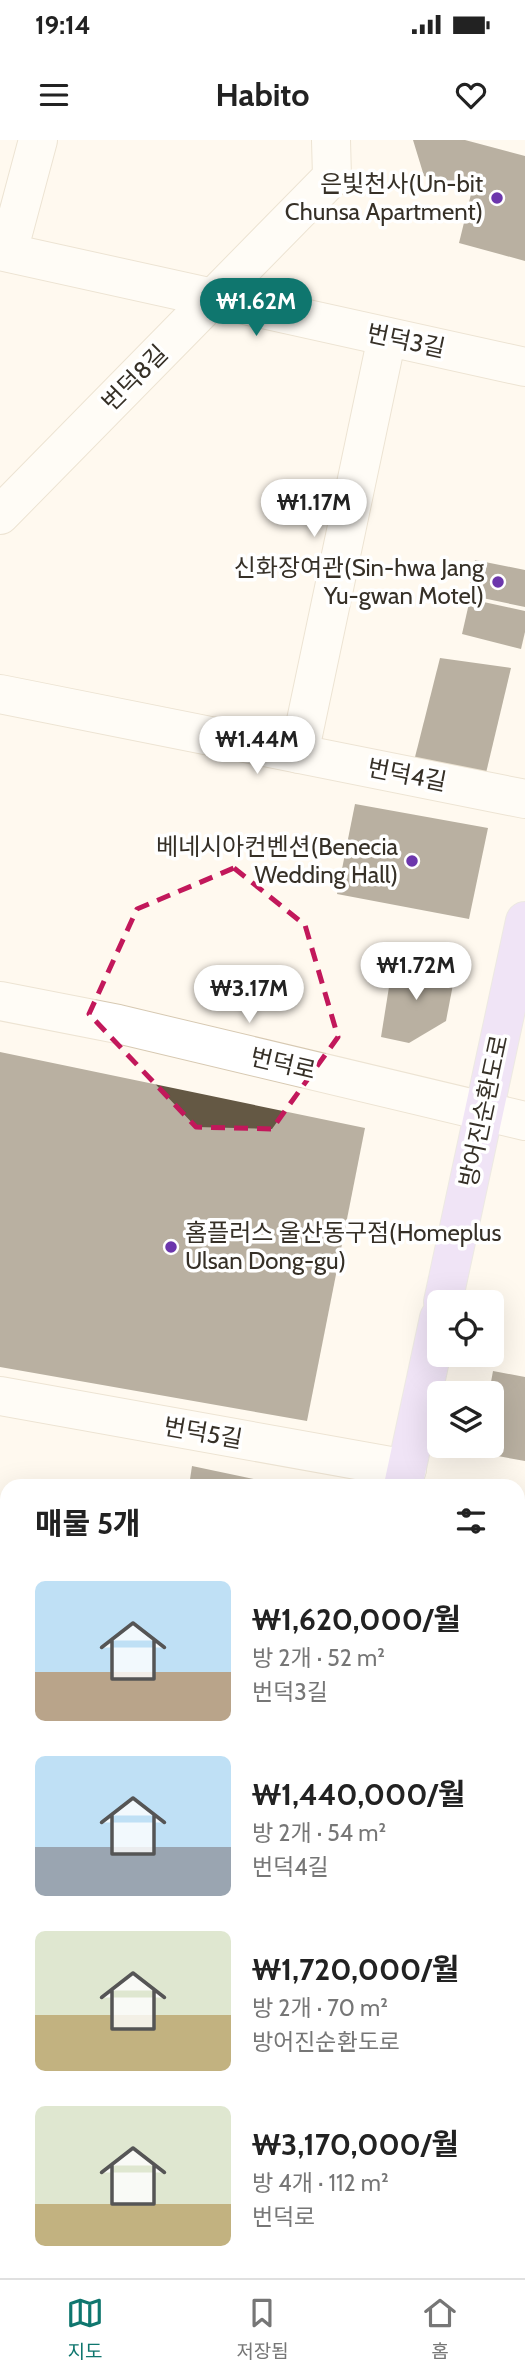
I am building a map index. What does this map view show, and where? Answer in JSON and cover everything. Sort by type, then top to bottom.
[{"type":"main road","name":"방어진순환도로","points":[[446,1290],[525,921]]},
{"type":"main road","points":[[405,1477],[429,1367]]},
{"type":"street","points":[[4,251],[38,140]]},
{"type":"street","name":"번덕8길","points":[[0,515],[332,177],[331,140]]},
{"type":"street","name":"번덕3길","points":[[4,251],[525,367]]},
{"type":"street","points":[[299,754],[387,337]]},
{"type":"street","name":"번덕4길","points":[[0,694],[525,799]]},
{"type":"street","name":"번덕로","points":[[0,1001],[118,1024],[525,1121]]},
{"type":"street","name":"번덕5길","points":[[0,1396],[405,1477]]},
{"type":"highlighted area","points":[[234,868],[305,925],[338,1037],[272,1129],[196,1127],[89,1014],[137,909]]},
{"type":"building","name":"은빛천사(Un-bit Chunsa Apartment)","points":[[413,140],[465,140],[525,156],[525,261],[459,243],[472,190],[424,176]]},
{"type":"building","name":"신화장여관(Sin-hwa Jang Yu-gwan Motel)","points":[[475,560],[525,570],[525,607],[468,595]]},
{"type":"building","points":[[470,599],[525,611],[525,632],[521,649],[462,634]]},
{"type":"building","points":[[440,658],[511,668],[486,773],[414,761]]},
{"type":"building","name":"베네시아컨벤션(Benecia Wedding Hall)","points":[[355,804],[488,828],[469,919],[337,894]]},
{"type":"building","points":[[393,962],[455,974],[446,1021],[409,1043],[381,1037]]},
{"type":"building","name":"홈플러스 울산동구점(Homeplus Ulsan Dong-gu)","points":[[0,1052],[365,1128],[307,1421],[0,1367]]},
{"type":"building","points":[[493,1371],[525,1377],[525,1461],[504,1457],[504,1381],[491,1381]]},
{"type":"building","points":[[192,1466],[254,1479],[190,1479]]},
{"type":"place","name":"은빛천사(Un-bit Chunsa Apartment)","points":[[497,198]]},
{"type":"place","name":"신화장여관(Sin-hwa Jang Yu-gwan Motel)","points":[[498,582]]},
{"type":"place","name":"베네시아컨벤션(Benecia Wedding Hall)","points":[[412,861]]},
{"type":"place","name":"홈플러스 울산동구점(Homeplus Ulsan Dong-gu)","points":[[171,1247]]}]
